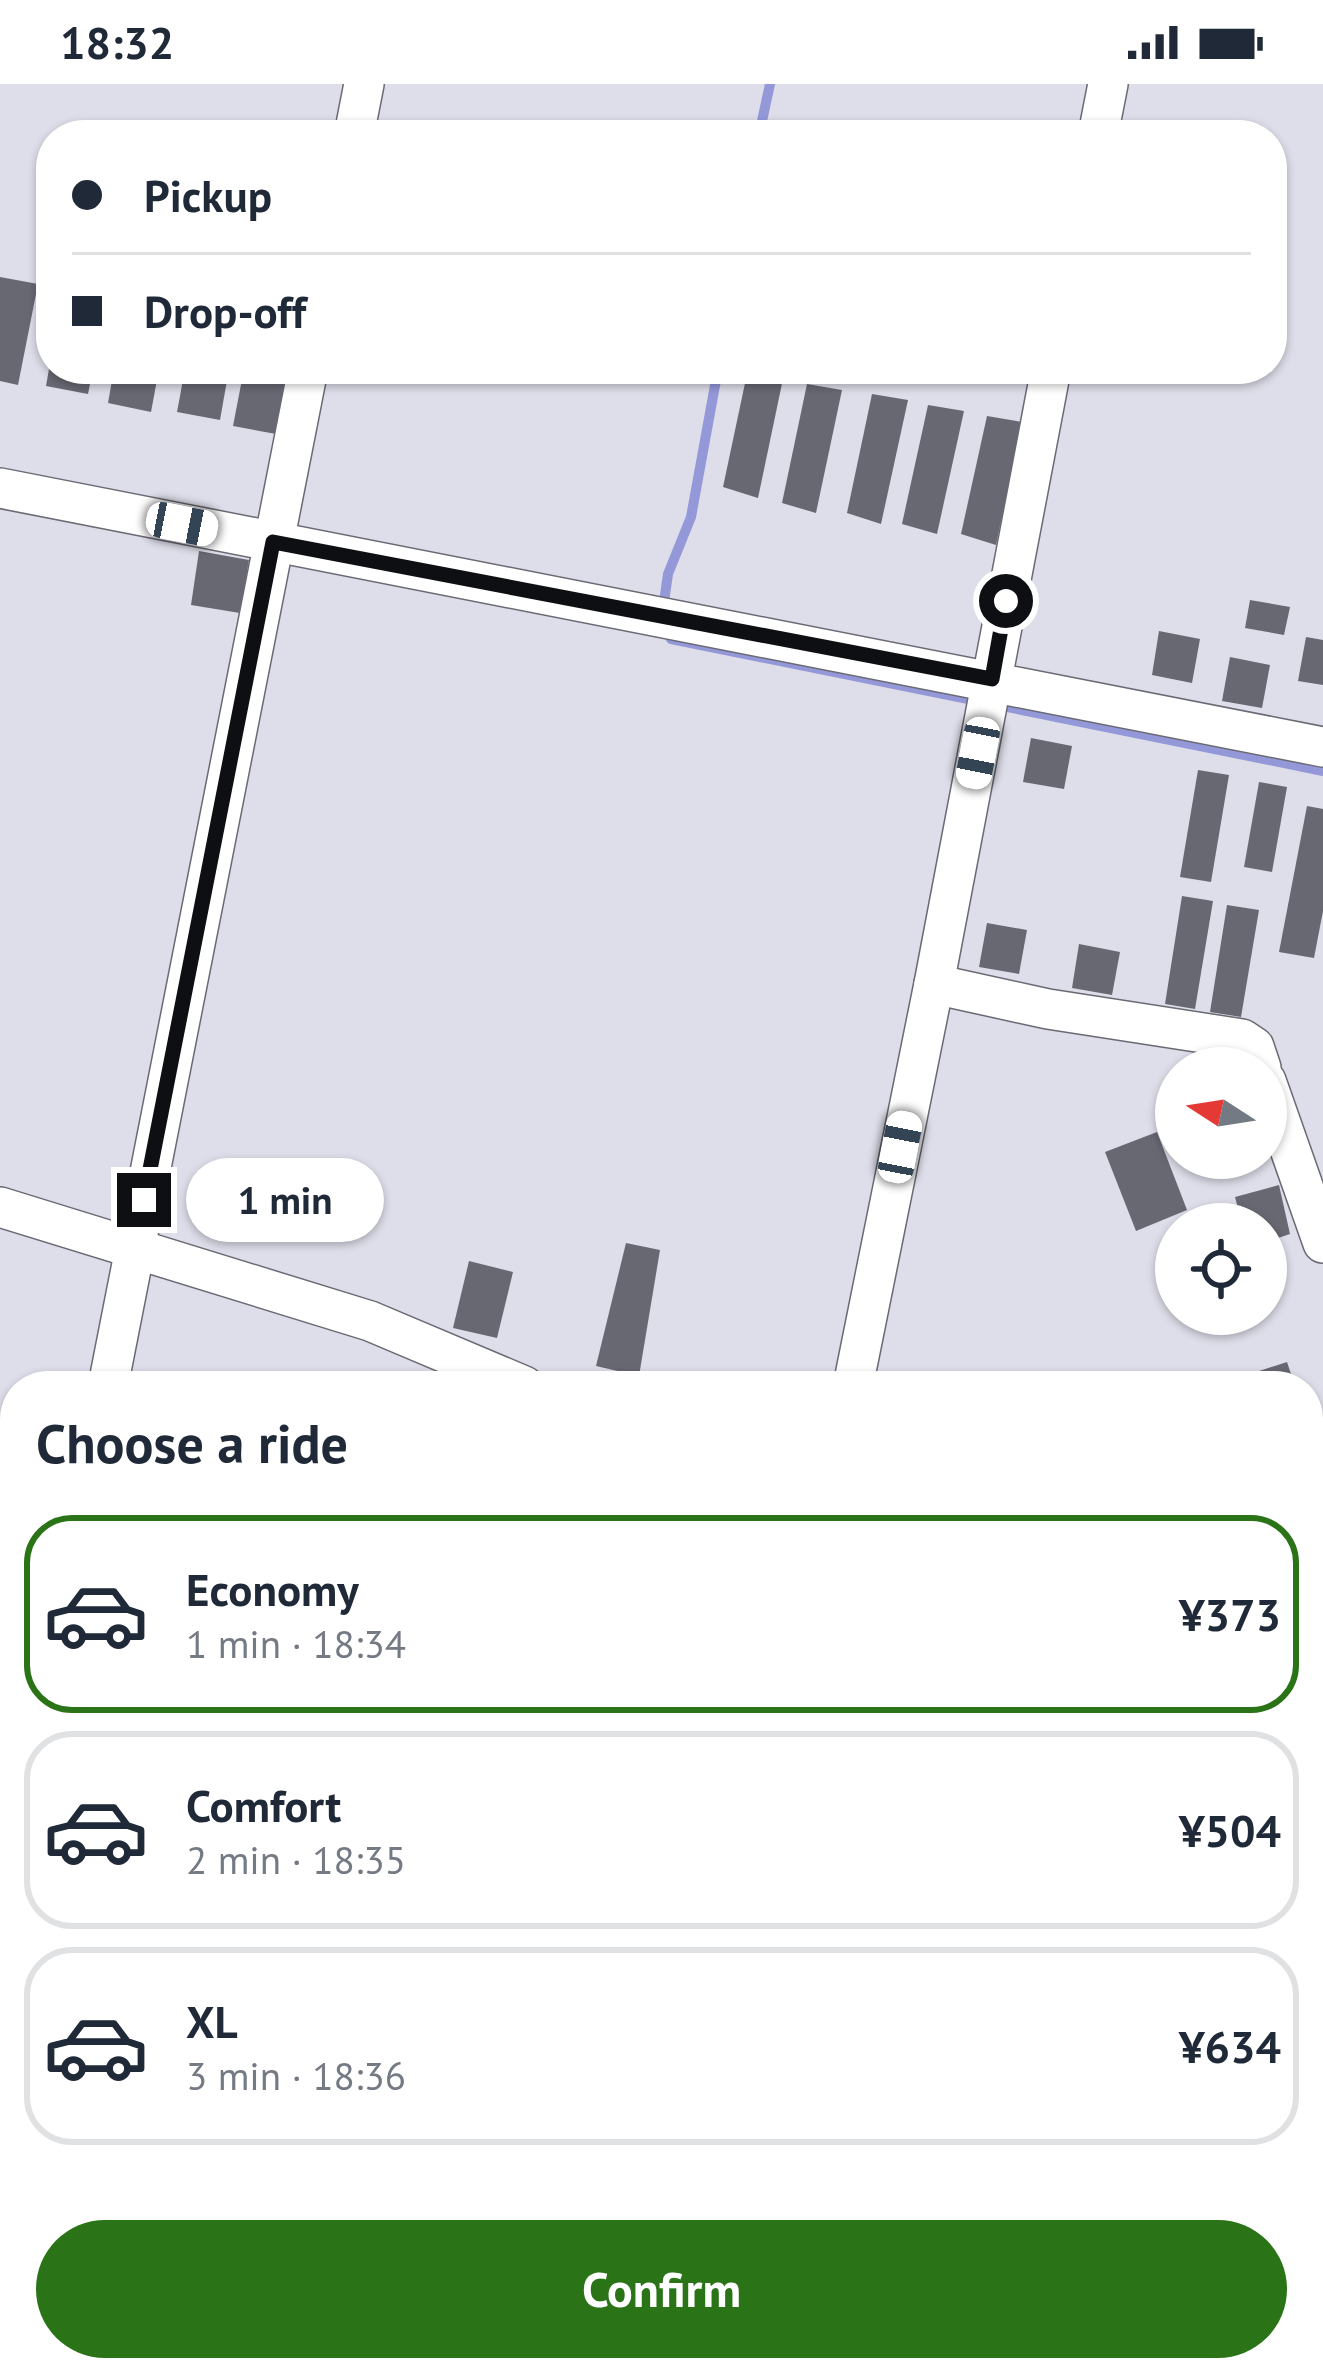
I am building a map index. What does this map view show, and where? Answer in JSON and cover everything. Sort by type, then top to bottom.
[{"type":"street","points":[[357,120],[364,84]]},
{"type":"street","points":[[1101,120],[1108,84]]},
{"type":"street","points":[[111,1371],[305,384]]},
{"type":"street","points":[[856,1371],[1048,384]]},
{"type":"street","points":[[0,488],[990,692],[1323,747]]},
{"type":"street","points":[[934,985],[1048,1009],[1242,1039],[1254,1047]]},
{"type":"street","points":[[1287,1141],[1323,1243]]},
{"type":"street","points":[[0,1207],[370,1321],[488,1371]]},
{"type":"building","points":[[0,277],[36,284],[36,294],[18,385],[0,381]]},
{"type":"building","points":[[46,384],[90,384],[88,394]]},
{"type":"building","points":[[111,384],[156,384],[151,412],[108,403]]},
{"type":"building","points":[[182,384],[226,384],[220,420],[177,412]]},
{"type":"building","points":[[241,384],[285,384],[276,434],[233,426]]},
{"type":"building","points":[[745,384],[782,384],[758,498],[723,487]]},
{"type":"building","points":[[807,384],[842,390],[816,513],[782,503]]},
{"type":"building","points":[[872,394],[908,400],[881,524],[847,513]]},
{"type":"building","points":[[928,405],[964,411],[937,534],[902,524]]},
{"type":"building","points":[[987,416],[1022,422],[996,545],[961,534]]},
{"type":"building","points":[[199,551],[249,560],[240,613],[191,605]]},
{"type":"building","points":[[1250,600],[1290,607],[1284,635],[1245,628]]},
{"type":"building","points":[[1159,631],[1200,639],[1192,683],[1152,675]]},
{"type":"building","points":[[1306,637],[1323,640],[1323,685],[1298,681]]},
{"type":"building","points":[[1230,657],[1270,665],[1262,708],[1222,701]]},
{"type":"building","points":[[1031,738],[1072,746],[1064,789],[1023,782]]},
{"type":"building","points":[[1198,770],[1229,775],[1211,882],[1180,877]]},
{"type":"building","points":[[1259,782],[1287,787],[1272,872],[1244,867]]},
{"type":"building","points":[[1307,806],[1323,809],[1323,911],[1314,958],[1279,952]]},
{"type":"building","points":[[1182,896],[1213,901],[1195,1009],[1165,1004]]},
{"type":"building","points":[[1227,905],[1259,910],[1241,1017],[1210,1012]]},
{"type":"building","points":[[987,923],[1027,930],[1019,974],[979,967]]},
{"type":"building","points":[[1079,944],[1120,952],[1112,995],[1072,988]]},
{"type":"building","points":[[1155,1133],[1155,1179],[1175,1179],[1184,1203],[1155,1203],[1155,1223],[1136,1231],[1105,1152]]},
{"type":"building","points":[[1279,1185],[1283,1203],[1237,1203],[1235,1197]]},
{"type":"building","points":[[626,1243],[660,1250],[640,1371],[596,1366]]},
{"type":"building","points":[[469,1261],[513,1272],[497,1338],[453,1328]]},
{"type":"building","points":[[1287,1362],[1290,1371],[1259,1371]]},
{"type":"waterway","points":[[762,120],[770,84]]},
{"type":"waterway","points":[[664,602],[668,574],[691,517],[715,384]]},
{"type":"waterway","points":[[671,639],[1323,771]]},
{"type":"route","points":[[144,1200],[273,542],[992,679],[1006,601]]}]
